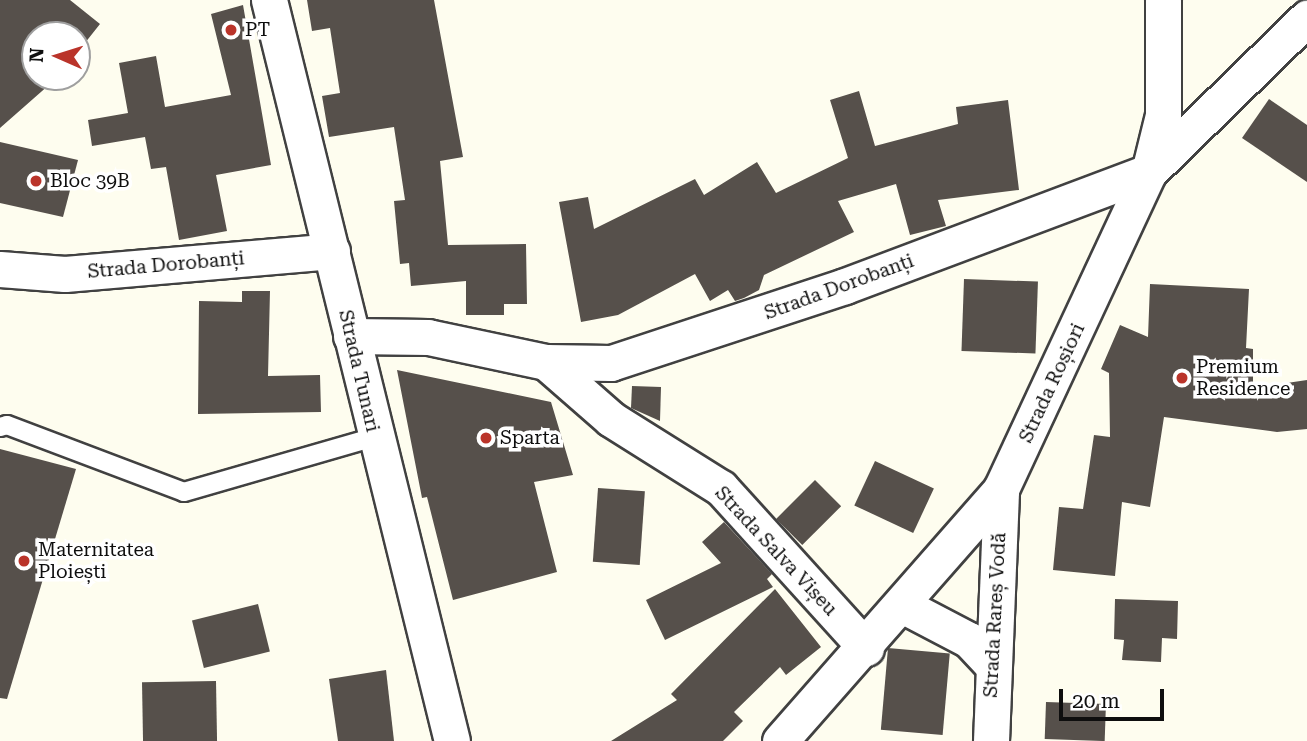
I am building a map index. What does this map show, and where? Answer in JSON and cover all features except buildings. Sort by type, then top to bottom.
[{"type":"street","name":"Strada Tunari","points":[[269,0],[332,251],[374,437],[452,741]]},
{"type":"street","points":[[1149,172],[1163,115],[1163,0]]},
{"type":"street","name":"Strada Roșiori","points":[[780,741],[866,648],[1001,489],[1149,172],[1307,18]]},
{"type":"street","name":"Strada Dorobanți","points":[[351,336],[428,337],[545,362],[581,365],[648,355],[1149,172]]},
{"type":"street","name":"Strada Dorobanți","points":[[0,269],[65,274],[332,251]]},
{"type":"street","name":"Strada Salva Vișeu","points":[[545,362],[622,427],[721,488],[866,648]]},
{"type":"street","name":"Strada Rareș Vodă","points":[[991,741],[1001,489]]},
{"type":"street","points":[[902,606],[969,640],[992,665]]},
{"type":"lane","points":[[0,427],[6,425],[184,492],[374,437]]},
{"type":"place","name":"PT","points":[[231,30]]},
{"type":"place","name":"Bloc 39B","points":[[36,181]]},
{"type":"place","name":"Premium Residence","points":[[1182,378]]},
{"type":"place","name":"Sparta","points":[[486,438]]},
{"type":"place","name":"Maternitatea Ploiești","points":[[24,561]]}]
